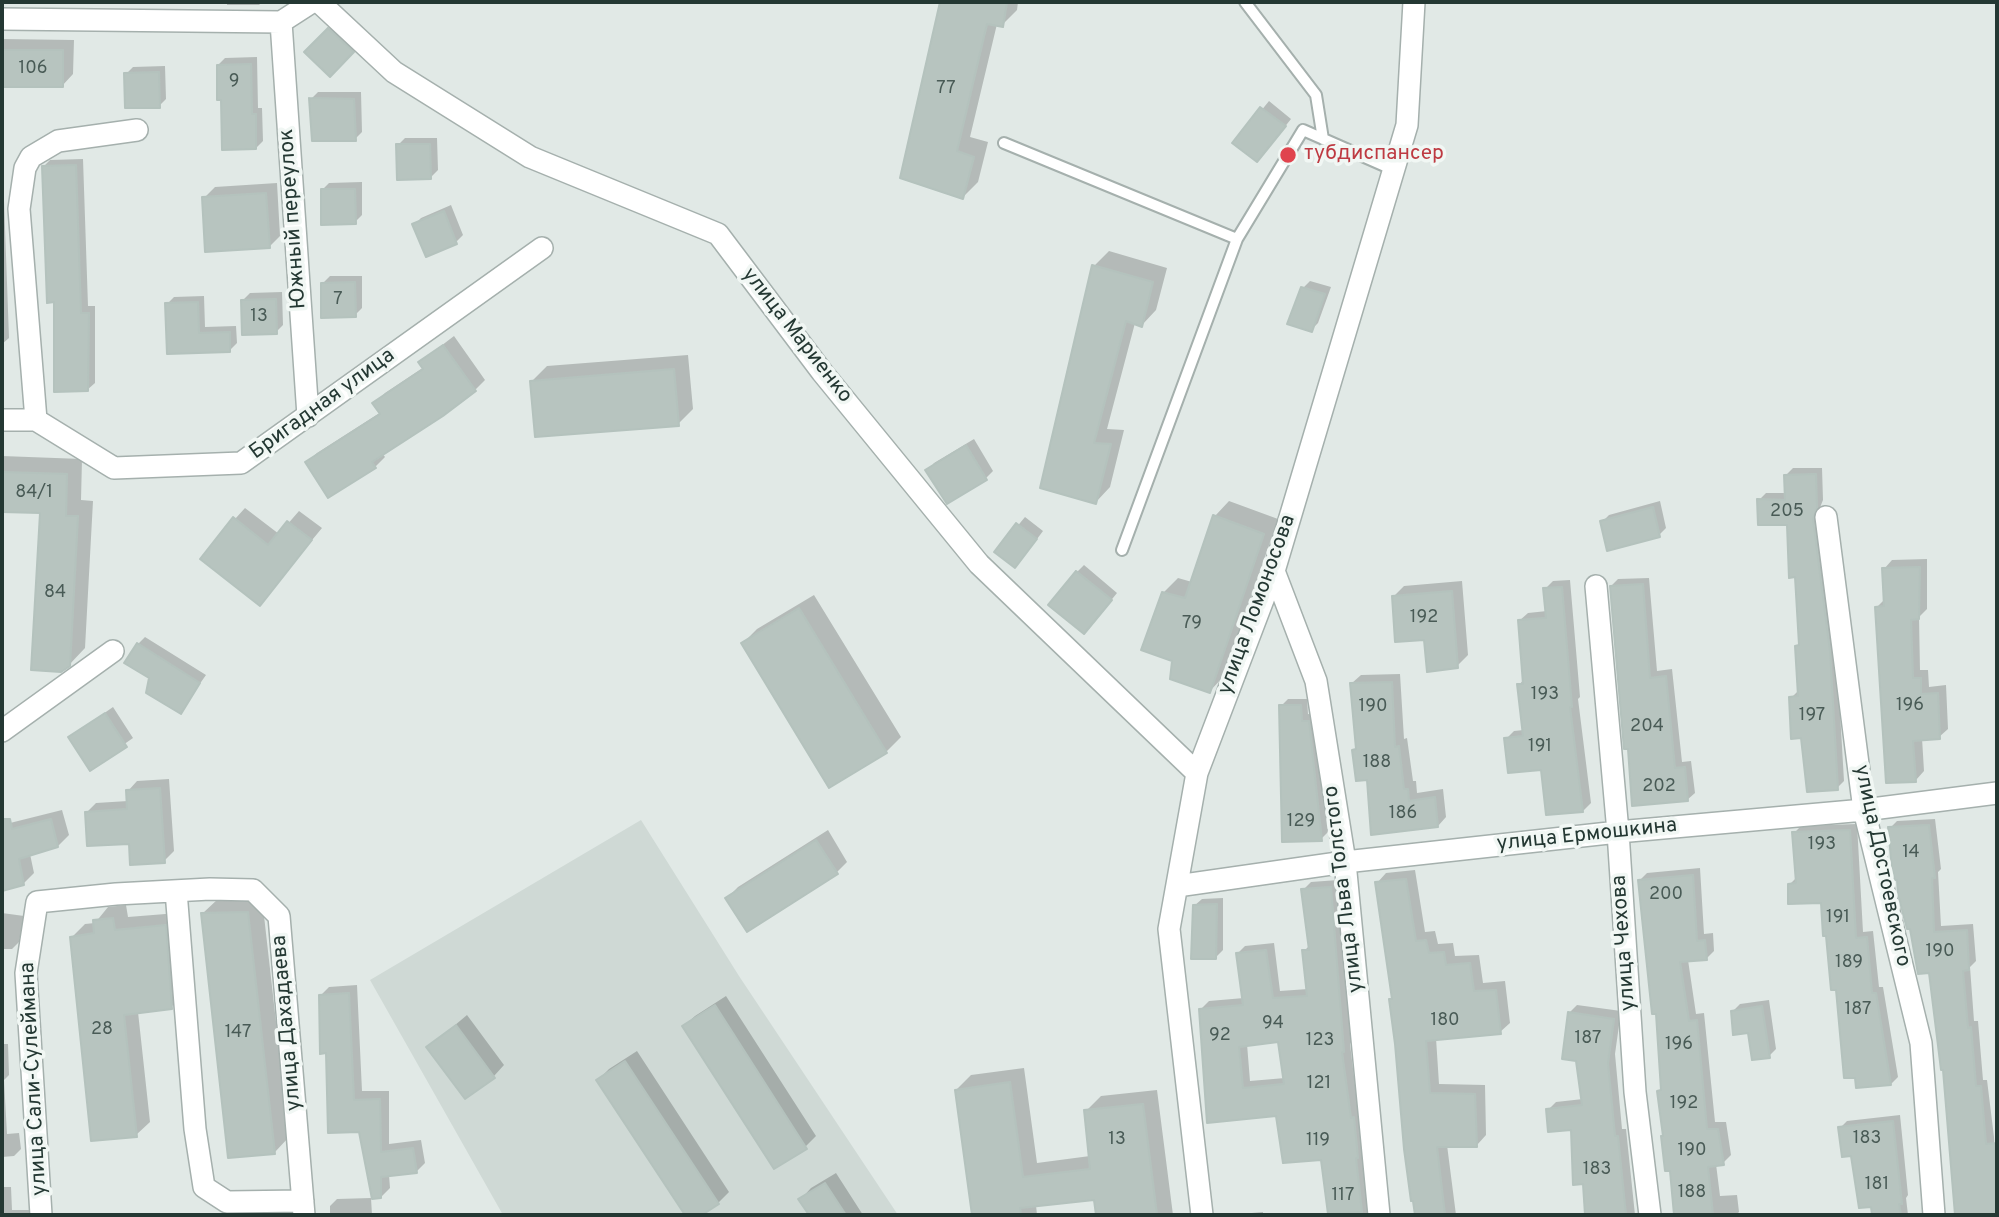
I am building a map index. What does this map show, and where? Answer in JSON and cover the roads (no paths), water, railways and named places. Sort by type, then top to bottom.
[{"type":"street","points":[[2,19],[281,22],[312,2]]},
{"type":"street","name":"улица Мариенко","points":[[319,2],[394,72],[530,157],[718,234],[822,372],[979,564],[1197,773]]},
{"type":"street","name":"улица Ломоносова","points":[[1202,1215],[1169,929],[1197,773],[1274,571],[1407,125],[1414,2]]},
{"type":"street","name":"Южный переулок","points":[[281,22],[308,416]]},
{"type":"street","points":[[2,420],[36,419],[19,209],[25,168],[31,157],[58,141],[137,130]]},
{"type":"street","name":"Бригадная улица","points":[[36,419],[114,468],[241,463],[542,248]]},
{"type":"street","name":"улица Достоевского","points":[[1826,517],[1864,810],[1921,1043],[1934,1215]]},
{"type":"street","name":"улица Льва Толстого","points":[[1274,571],[1316,681],[1345,862],[1379,1215]]},
{"type":"street","name":"улица Чехова","points":[[1595,586],[1618,832],[1634,1092],[1650,1215]]},
{"type":"street","points":[[2,730],[113,651]]},
{"type":"street","name":"улица Ермошкина","points":[[1177,886],[1345,862],[1618,832],[1864,810],[1997,793]]},
{"type":"street","name":"улица Дахадаева","points":[[37,902],[116,894],[210,889],[253,890],[279,916],[304,1208]]},
{"type":"street","points":[[176,891],[195,1129],[204,1187],[227,1202],[304,1208]]},
{"type":"street","name":"улица Сали-Сулеймана","points":[[37,902],[26,973],[41,1215]]},
{"type":"lane","points":[[1245,2],[1316,95],[1323,139]]},
{"type":"lane","points":[[1122,550],[1237,239],[1303,130],[1394,170]]},
{"type":"lane","points":[[1004,143],[1237,239]]},
{"type":"place","name":"тубдиспансер","points":[[1288,155]]}]
